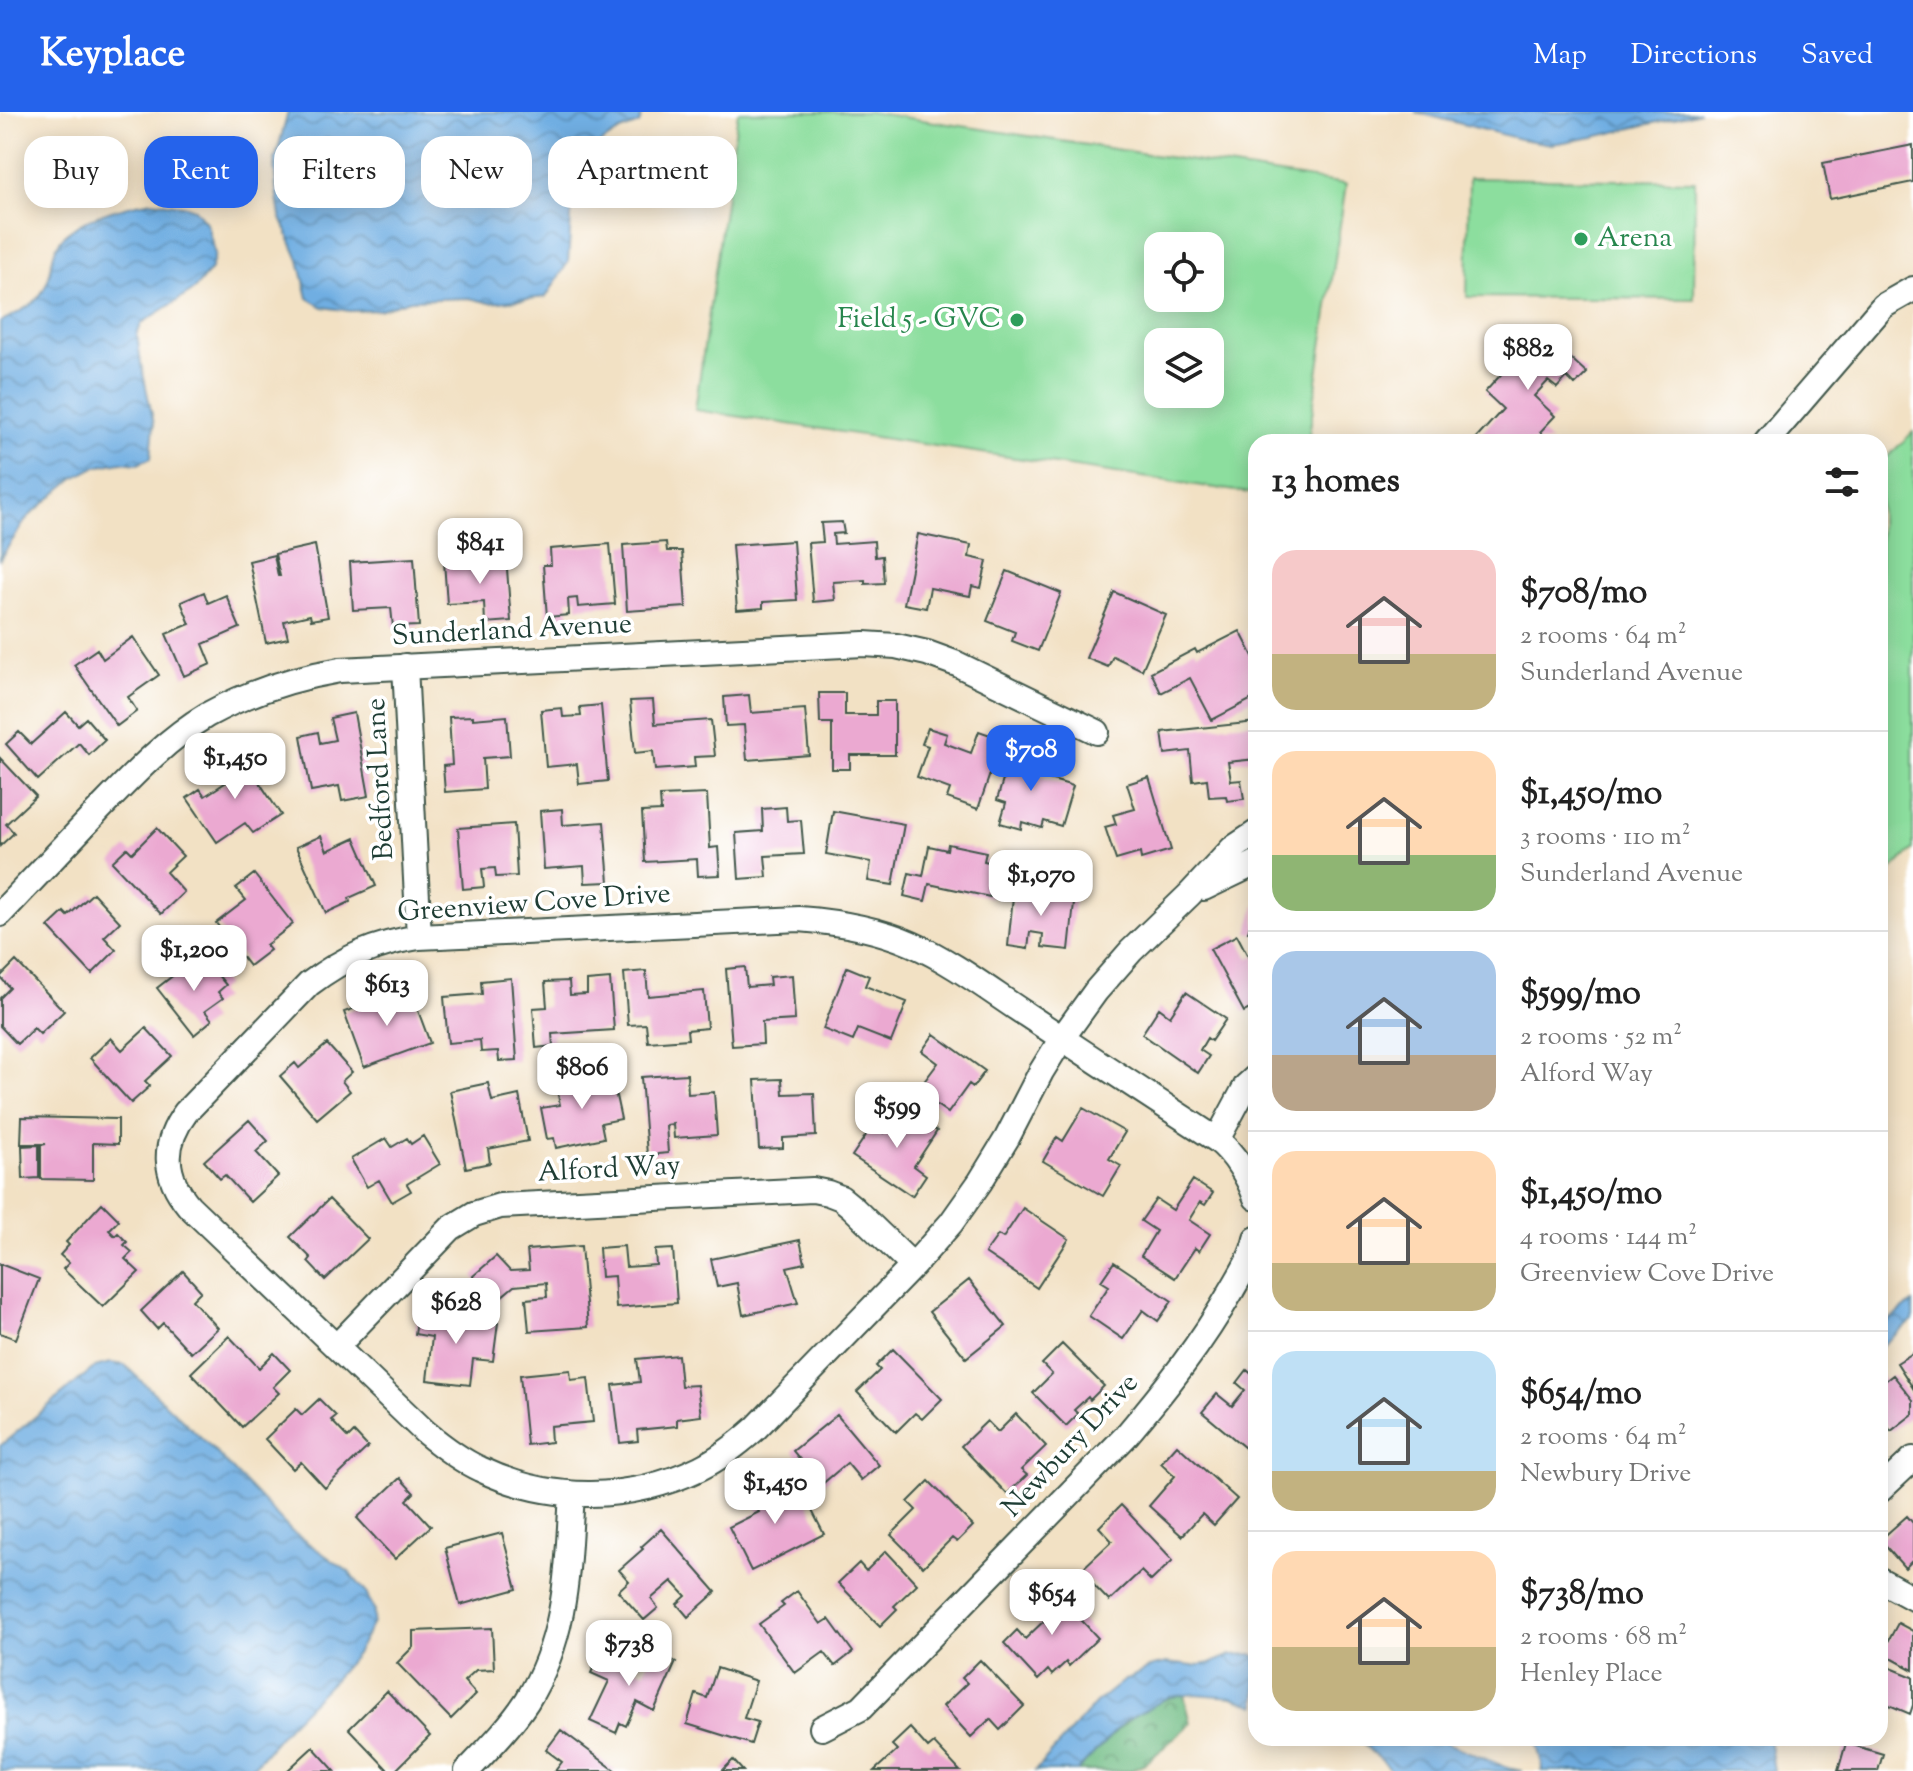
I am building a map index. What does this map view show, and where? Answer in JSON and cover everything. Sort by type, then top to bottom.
[{"type":"street","points":[[1773,434],[1883,306],[1913,289]]},
{"type":"street","name":"Sunderland Avenue","points":[[0,914],[135,772],[169,742],[230,703],[270,687],[340,670],[849,645],[896,646],[957,664],[1097,732]]},
{"type":"street","name":"Bedford Lane","points":[[405,666],[419,937]]},
{"type":"street","name":"Greenview Cove Drive","points":[[1062,1038],[948,963],[913,944],[876,930],[838,922],[799,919],[419,937],[357,953],[309,984],[186,1112],[169,1146],[170,1172],[180,1195],[425,1432],[450,1452],[508,1481],[540,1490],[609,1494],[641,1489],[682,1476],[730,1450],[755,1429],[913,1266],[951,1223],[980,1182],[1062,1038],[1096,991],[1232,849],[1248,838]]},
{"type":"street","name":"Greenview Cove Drive","points":[[1190,894],[1248,867]]},
{"type":"street","points":[[1062,1038],[1229,1149],[1248,1182]]},
{"type":"street","points":[[1217,1140],[1248,1084]]},
{"type":"street","name":"Alford Way","points":[[336,1347],[451,1228],[474,1214],[500,1206],[813,1190],[841,1198],[913,1266]]},
{"type":"street","name":"Newbury Drive","points":[[822,1728],[861,1708],[1125,1437],[1200,1341],[1248,1262]]},
{"type":"street","points":[[1888,1482],[1913,1459]]},
{"type":"street","points":[[467,1771],[506,1730],[526,1703],[554,1643],[566,1581],[572,1494]]},
{"type":"street","points":[[1888,1584],[1913,1598]]},
{"type":"green space","name":"Field 5 - GVC","points":[[738,112],[869,112],[1346,184],[1309,434],[1248,434],[1248,493],[695,410],[724,208],[737,208],[737,136],[735,136]]},
{"type":"green space","name":"Arena","points":[[1469,178],[1695,181],[1694,299],[1467,297]]},
{"type":"green space","points":[[1913,432],[1913,849],[1888,873],[1888,456]]},
{"type":"green space","points":[[1184,1695],[1191,1723],[1145,1764],[1130,1771],[1077,1771],[1138,1713],[1168,1698]]},
{"type":"water","points":[[288,112],[643,112],[639,124],[612,136],[548,136],[548,208],[572,208],[568,262],[546,297],[490,303],[469,298],[410,300],[379,310],[350,311],[323,307],[308,298],[299,260],[279,208],[405,208],[405,136],[282,136]]},
{"type":"water","points":[[1415,112],[1700,112],[1552,144],[1520,139]]},
{"type":"water","points":[[144,203],[144,208],[195,209],[207,224],[215,254],[211,269],[194,290],[142,323],[137,334],[154,424],[151,458],[138,464],[121,462],[95,467],[74,478],[27,518],[0,559],[0,322],[30,305],[41,294],[57,246],[64,237],[86,221]]},
{"type":"water","points":[[1913,1302],[1913,1321],[1888,1341],[1888,1321]]},
{"type":"water","points":[[110,1363],[125,1365],[208,1444],[291,1531],[349,1572],[365,1591],[374,1610],[373,1623],[356,1654],[250,1771],[0,1771],[0,1446],[95,1367]]},
{"type":"water","points":[[1248,1654],[1248,1703],[1232,1697],[1195,1694],[1169,1697],[1124,1722],[1077,1771],[1035,1771],[1097,1702],[1123,1681],[1153,1666],[1167,1663],[1193,1666],[1212,1663],[1231,1655]]},
{"type":"water","points":[[1366,1746],[1454,1746],[1522,1771],[1391,1771]]},
{"type":"water","points":[[1537,1746],[1770,1746],[1774,1771],[1542,1771]]},
{"type":"building","points":[[1913,145],[1913,182],[1830,199],[1823,163]]},
{"type":"building","points":[[1541,331],[1587,373],[1575,385],[1567,377],[1557,388],[1548,381],[1534,396],[1555,416],[1540,432],[1542,434],[1480,434],[1503,409],[1485,392]]},
{"type":"building","points":[[842,522],[844,533],[833,534],[834,544],[874,541],[875,557],[882,556],[884,583],[865,584],[865,580],[833,582],[835,600],[813,602],[808,543],[823,542],[821,523]]},
{"type":"building","points":[[918,534],[971,545],[969,557],[987,561],[981,588],[972,586],[970,596],[930,588],[926,608],[904,604]]},
{"type":"building","points":[[793,541],[797,600],[763,602],[763,608],[737,610],[732,545]]},
{"type":"building","points":[[666,542],[667,551],[682,551],[686,607],[627,611],[623,545]]},
{"type":"building","points":[[610,544],[615,604],[578,607],[577,598],[568,599],[569,615],[547,617],[543,565],[551,565],[550,549]]},
{"type":"building","points":[[315,545],[328,617],[311,620],[310,615],[284,621],[288,638],[266,643],[249,561],[274,555],[280,576],[275,554]]},
{"type":"building","points":[[506,556],[511,621],[485,623],[484,602],[447,604],[444,561]]},
{"type":"building","points":[[414,558],[419,626],[393,627],[391,608],[353,610],[350,562]]},
{"type":"building","points":[[1007,571],[1061,593],[1038,651],[1012,641],[1015,632],[987,621]]},
{"type":"building","points":[[204,592],[208,603],[226,595],[240,628],[203,644],[211,664],[184,676],[166,634],[190,624],[181,602]]},
{"type":"building","points":[[1114,592],[1166,615],[1142,670],[1113,656],[1108,667],[1086,658]]},
{"type":"building","points":[[1240,631],[1248,646],[1248,701],[1212,720],[1190,678],[1161,693],[1151,672],[1195,649],[1197,653]]},
{"type":"building","points":[[133,637],[159,675],[128,697],[137,711],[117,726],[74,665],[97,649],[103,659]]},
{"type":"building","points":[[819,693],[845,693],[845,715],[876,715],[876,701],[895,701],[895,755],[850,755],[850,769],[832,769],[832,723],[820,723]]},
{"type":"building","points":[[749,695],[751,713],[805,709],[809,755],[747,760],[744,725],[726,726],[724,697]]},
{"type":"building","points":[[653,700],[655,724],[711,720],[715,756],[694,757],[695,767],[655,770],[653,751],[635,753],[630,701]]},
{"type":"building","points":[[601,705],[608,781],[579,784],[577,764],[546,767],[541,710],[562,708],[563,717],[581,716],[580,707]]},
{"type":"building","points":[[66,712],[78,725],[86,718],[105,740],[89,755],[79,743],[38,780],[6,744],[19,732],[31,744]]},
{"type":"building","points":[[354,713],[369,796],[342,801],[339,786],[311,791],[301,736],[318,732],[320,743],[335,740],[330,718]]},
{"type":"building","points":[[473,716],[473,719],[507,716],[510,756],[483,758],[485,789],[445,792],[443,766],[452,765],[449,717]]},
{"type":"building","points":[[1248,723],[1248,760],[1228,762],[1231,781],[1241,780],[1244,799],[1227,801],[1226,796],[1209,797],[1207,779],[1193,781],[1190,751],[1165,754],[1162,732]]},
{"type":"building","points":[[928,728],[947,734],[944,743],[971,753],[979,731],[1002,739],[978,809],[947,798],[950,789],[917,777],[928,746],[922,744]]},
{"type":"building","points":[[1014,743],[1039,751],[1032,774],[1073,786],[1061,826],[1044,821],[1042,828],[1022,822],[1021,829],[1000,823],[1006,803],[997,800]]},
{"type":"building","points":[[238,750],[281,815],[253,833],[245,823],[217,842],[187,798],[200,789],[205,796],[228,781],[216,764]]},
{"type":"building","points":[[0,758],[36,796],[6,824],[14,833],[0,846]]},
{"type":"building","points":[[1149,777],[1171,850],[1141,859],[1140,853],[1116,860],[1105,827],[1116,824],[1113,815],[1135,809],[1127,784]]},
{"type":"building","points":[[707,794],[710,848],[718,847],[720,875],[698,876],[697,859],[645,862],[642,812],[661,811],[660,796]]},
{"type":"building","points":[[786,807],[787,821],[801,820],[804,854],[765,856],[767,877],[739,879],[736,833],[763,831],[762,809]]},
{"type":"building","points":[[562,809],[563,825],[604,822],[609,882],[585,883],[584,866],[544,869],[540,811]]},
{"type":"building","points":[[833,811],[904,824],[893,885],[868,881],[871,862],[826,854]]},
{"type":"building","points":[[514,824],[517,876],[496,877],[495,868],[482,869],[484,887],[463,889],[458,828]]},
{"type":"building","points":[[157,828],[183,856],[166,872],[184,892],[161,914],[112,862],[127,848],[132,853]]},
{"type":"building","points":[[321,836],[327,851],[355,838],[376,886],[326,913],[296,847]]},
{"type":"building","points":[[948,844],[986,852],[984,861],[997,864],[990,897],[929,884],[925,901],[904,896],[909,873],[923,876],[929,846],[947,850]]},
{"type":"building","points":[[254,874],[293,924],[266,945],[270,950],[249,966],[216,923],[246,900],[236,888]]},
{"type":"building","points":[[1014,887],[1075,894],[1069,950],[1042,947],[1043,934],[1030,932],[1028,949],[1008,946]]},
{"type":"building","points":[[93,893],[120,922],[104,937],[116,950],[92,974],[48,927],[64,912],[68,916]]},
{"type":"building","points":[[1237,935],[1248,956],[1248,1010],[1244,1012],[1210,949]]},
{"type":"building","points":[[201,954],[226,985],[218,992],[223,998],[205,1011],[212,1020],[194,1035],[157,988]]},
{"type":"building","points":[[16,961],[64,1011],[40,1034],[34,1028],[17,1044],[0,1026],[0,998],[10,988],[0,977]]},
{"type":"building","points":[[745,967],[747,987],[770,985],[769,977],[792,975],[795,1020],[762,1022],[763,1044],[732,1046],[726,969]]},
{"type":"building","points":[[847,967],[869,976],[865,986],[907,1002],[891,1042],[858,1029],[853,1041],[823,1029]]},
{"type":"building","points":[[646,971],[648,996],[704,991],[707,1028],[687,1030],[688,1039],[648,1042],[646,1024],[628,1025],[624,973]]},
{"type":"building","points":[[511,978],[517,1060],[499,1061],[498,1051],[481,1052],[480,1040],[448,1043],[444,997],[482,994],[481,981]]},
{"type":"building","points":[[610,979],[614,1030],[552,1034],[553,1046],[536,1048],[533,1008],[547,1007],[545,982],[569,981],[570,995],[587,994],[587,981]]},
{"type":"building","points":[[410,989],[430,1043],[364,1067],[344,1012]]},
{"type":"building","points":[[1186,992],[1226,1019],[1211,1041],[1207,1038],[1200,1050],[1209,1056],[1198,1073],[1142,1034],[1159,1008],[1170,1016]]},
{"type":"building","points":[[146,1028],[172,1056],[145,1081],[150,1086],[131,1103],[90,1058],[111,1038],[122,1050]]},
{"type":"building","points":[[934,1034],[985,1071],[973,1087],[969,1084],[948,1113],[917,1091],[938,1063],[922,1051]]},
{"type":"building","points":[[327,1044],[352,1072],[342,1081],[350,1091],[317,1119],[280,1076],[295,1063],[299,1068]]},
{"type":"building","points":[[611,1073],[621,1119],[601,1123],[604,1138],[556,1148],[554,1138],[547,1139],[541,1108],[560,1105],[556,1084]]},
{"type":"building","points":[[687,1074],[688,1094],[714,1092],[717,1135],[674,1138],[673,1124],[666,1125],[668,1153],[647,1155],[641,1077]]},
{"type":"building","points":[[782,1079],[783,1094],[814,1093],[816,1136],[783,1138],[783,1148],[759,1149],[755,1080]]},
{"type":"building","points":[[488,1083],[492,1101],[519,1095],[528,1141],[488,1149],[490,1163],[466,1168],[450,1091]]},
{"type":"building","points":[[901,1107],[937,1131],[914,1166],[926,1175],[912,1196],[852,1156],[873,1125],[884,1133]]},
{"type":"building","points":[[1083,1108],[1125,1132],[1109,1159],[1121,1166],[1103,1196],[1043,1161],[1057,1137],[1063,1141]]},
{"type":"building","points":[[22,1117],[118,1119],[118,1144],[93,1143],[93,1180],[41,1179],[41,1145],[46,1144],[21,1144]]},
{"type":"building","points":[[249,1120],[268,1141],[256,1152],[278,1176],[250,1202],[225,1175],[220,1179],[204,1161]]},
{"type":"building","points":[[423,1136],[440,1164],[407,1184],[411,1191],[392,1202],[379,1180],[367,1187],[351,1159],[386,1138],[392,1147],[407,1138],[411,1144]]},
{"type":"building","points":[[39,1145],[39,1178],[23,1179],[22,1146]]},
{"type":"building","points":[[1193,1180],[1213,1193],[1205,1205],[1200,1202],[1189,1220],[1210,1234],[1199,1251],[1195,1248],[1175,1278],[1141,1256],[1156,1231],[1141,1221],[1156,1199],[1173,1210]]},
{"type":"building","points":[[329,1199],[368,1239],[325,1280],[308,1262],[311,1258],[290,1237]]},
{"type":"building","points":[[102,1203],[119,1220],[109,1230],[115,1236],[118,1233],[127,1242],[124,1245],[132,1252],[125,1259],[139,1272],[103,1307],[63,1269],[69,1263],[60,1255],[69,1245],[66,1242]]},
{"type":"building","points":[[1023,1208],[1069,1239],[1037,1288],[985,1253],[998,1235],[1003,1238]]},
{"type":"building","points":[[800,1240],[805,1263],[787,1267],[798,1303],[743,1315],[737,1283],[717,1287],[711,1259]]},
{"type":"building","points":[[581,1246],[588,1327],[529,1331],[526,1299],[547,1297],[546,1283],[514,1286],[495,1302],[473,1276],[496,1256],[510,1271],[529,1270],[527,1250]]},
{"type":"building","points":[[624,1246],[626,1267],[656,1265],[655,1250],[673,1249],[677,1303],[616,1308],[614,1276],[601,1277],[599,1248]]},
{"type":"building","points":[[1114,1262],[1172,1301],[1158,1321],[1143,1310],[1123,1339],[1089,1316],[1109,1286],[1101,1281]]},
{"type":"building","points":[[0,1264],[39,1279],[16,1339],[0,1333]]},
{"type":"building","points":[[183,1271],[201,1291],[192,1300],[218,1328],[191,1353],[163,1323],[157,1329],[141,1311]]},
{"type":"building","points":[[969,1280],[1006,1326],[966,1358],[929,1312]]},
{"type":"building","points":[[418,1314],[498,1323],[493,1361],[473,1359],[470,1385],[427,1380],[432,1337],[415,1334]]},
{"type":"building","points":[[229,1336],[259,1368],[274,1353],[290,1370],[273,1387],[279,1393],[242,1427],[191,1373]]},
{"type":"building","points":[[1062,1344],[1104,1386],[1074,1410],[1078,1414],[1066,1426],[1033,1393],[1052,1374],[1042,1364]]},
{"type":"building","points":[[893,1349],[942,1399],[922,1419],[915,1413],[896,1432],[857,1392],[880,1370],[876,1366]]},
{"type":"building","points":[[1913,1353],[1913,1388],[1897,1363]]},
{"type":"building","points":[[678,1355],[681,1386],[697,1385],[701,1416],[677,1419],[677,1426],[637,1430],[638,1441],[620,1443],[613,1385],[640,1382],[637,1359]]},
{"type":"building","points":[[570,1370],[571,1380],[588,1378],[593,1422],[550,1426],[551,1442],[527,1445],[520,1375]]},
{"type":"building","points":[[1247,1370],[1248,1450],[1202,1412],[1217,1394],[1232,1406],[1245,1390],[1237,1383]]},
{"type":"building","points":[[1893,1375],[1913,1400],[1913,1414],[1891,1431],[1888,1427],[1888,1379]]},
{"type":"building","points":[[319,1399],[336,1416],[331,1420],[348,1438],[354,1432],[368,1447],[325,1488],[301,1462],[293,1469],[265,1439],[296,1409],[302,1415]]},
{"type":"building","points":[[1016,1414],[1046,1446],[1021,1470],[1027,1475],[1007,1494],[961,1446],[987,1421],[998,1432]]},
{"type":"building","points":[[837,1415],[879,1465],[861,1480],[847,1463],[821,1485],[793,1451]]},
{"type":"building","points":[[1177,1445],[1237,1499],[1214,1525],[1202,1514],[1182,1536],[1149,1506],[1175,1476],[1161,1463]]},
{"type":"building","points":[[400,1478],[414,1493],[407,1500],[431,1526],[395,1559],[357,1518]]},
{"type":"building","points":[[770,1481],[780,1500],[801,1489],[824,1534],[751,1571],[729,1527],[759,1512],[749,1492]]},
{"type":"building","points":[[929,1481],[973,1526],[957,1542],[952,1538],[923,1567],[891,1535],[916,1510],[908,1502]]},
{"type":"building","points":[[1121,1505],[1173,1560],[1151,1581],[1141,1571],[1109,1601],[1080,1571],[1112,1541],[1099,1527]]},
{"type":"building","points":[[1907,1516],[1913,1523],[1913,1560],[1905,1568],[1888,1549],[1888,1533]]},
{"type":"building","points":[[661,1529],[716,1592],[688,1617],[677,1604],[686,1596],[672,1581],[651,1599],[658,1608],[644,1620],[618,1591],[629,1581],[619,1570]]},
{"type":"building","points":[[502,1533],[517,1589],[460,1605],[445,1548]]},
{"type":"building","points":[[886,1551],[917,1584],[894,1606],[897,1609],[880,1626],[838,1583],[859,1563],[866,1571]]},
{"type":"building","points":[[1048,1584],[1098,1638],[1069,1666],[1066,1662],[1052,1675],[1048,1670],[1038,1680],[1004,1643],[1017,1630],[1025,1639],[1047,1618],[1031,1601]]},
{"type":"building","points":[[797,1591],[821,1624],[829,1619],[853,1652],[835,1666],[824,1652],[795,1673],[759,1624],[784,1606],[781,1603]]},
{"type":"building","points":[[1898,1623],[1913,1631],[1913,1670],[1888,1656],[1888,1642]]},
{"type":"building","points":[[492,1628],[494,1669],[476,1670],[464,1681],[476,1694],[451,1719],[397,1663],[413,1647],[413,1631]]},
{"type":"building","points":[[601,1651],[644,1672],[654,1651],[676,1662],[654,1711],[637,1702],[626,1726],[620,1723],[616,1733],[590,1721],[609,1681],[591,1673]]},
{"type":"building","points":[[980,1660],[1024,1706],[1000,1730],[990,1719],[971,1737],[943,1706],[967,1683],[962,1678]]},
{"type":"building","points":[[1888,1667],[1913,1677],[1910,1714],[1888,1704]]},
{"type":"building","points":[[717,1668],[756,1681],[744,1718],[758,1722],[751,1744],[687,1724],[696,1694],[707,1698]]},
{"type":"building","points":[[387,1691],[430,1736],[395,1771],[389,1771],[349,1729]]},
{"type":"building","points":[[910,1728],[928,1748],[934,1743],[960,1771],[874,1771],[897,1750],[892,1745]]},
{"type":"building","points":[[561,1730],[616,1771],[555,1771],[562,1762],[546,1750]]},
{"type":"building","points":[[1845,1746],[1883,1754],[1878,1771],[1838,1771]]},
{"type":"building","points":[[313,1747],[335,1771],[287,1771]]},
{"type":"building","points":[[733,1760],[743,1771],[722,1771]]},
{"type":"place","name":"Arena","points":[[1581,239]]},
{"type":"place","name":"Field 5 - GVC","points":[[1017,320]]}]
